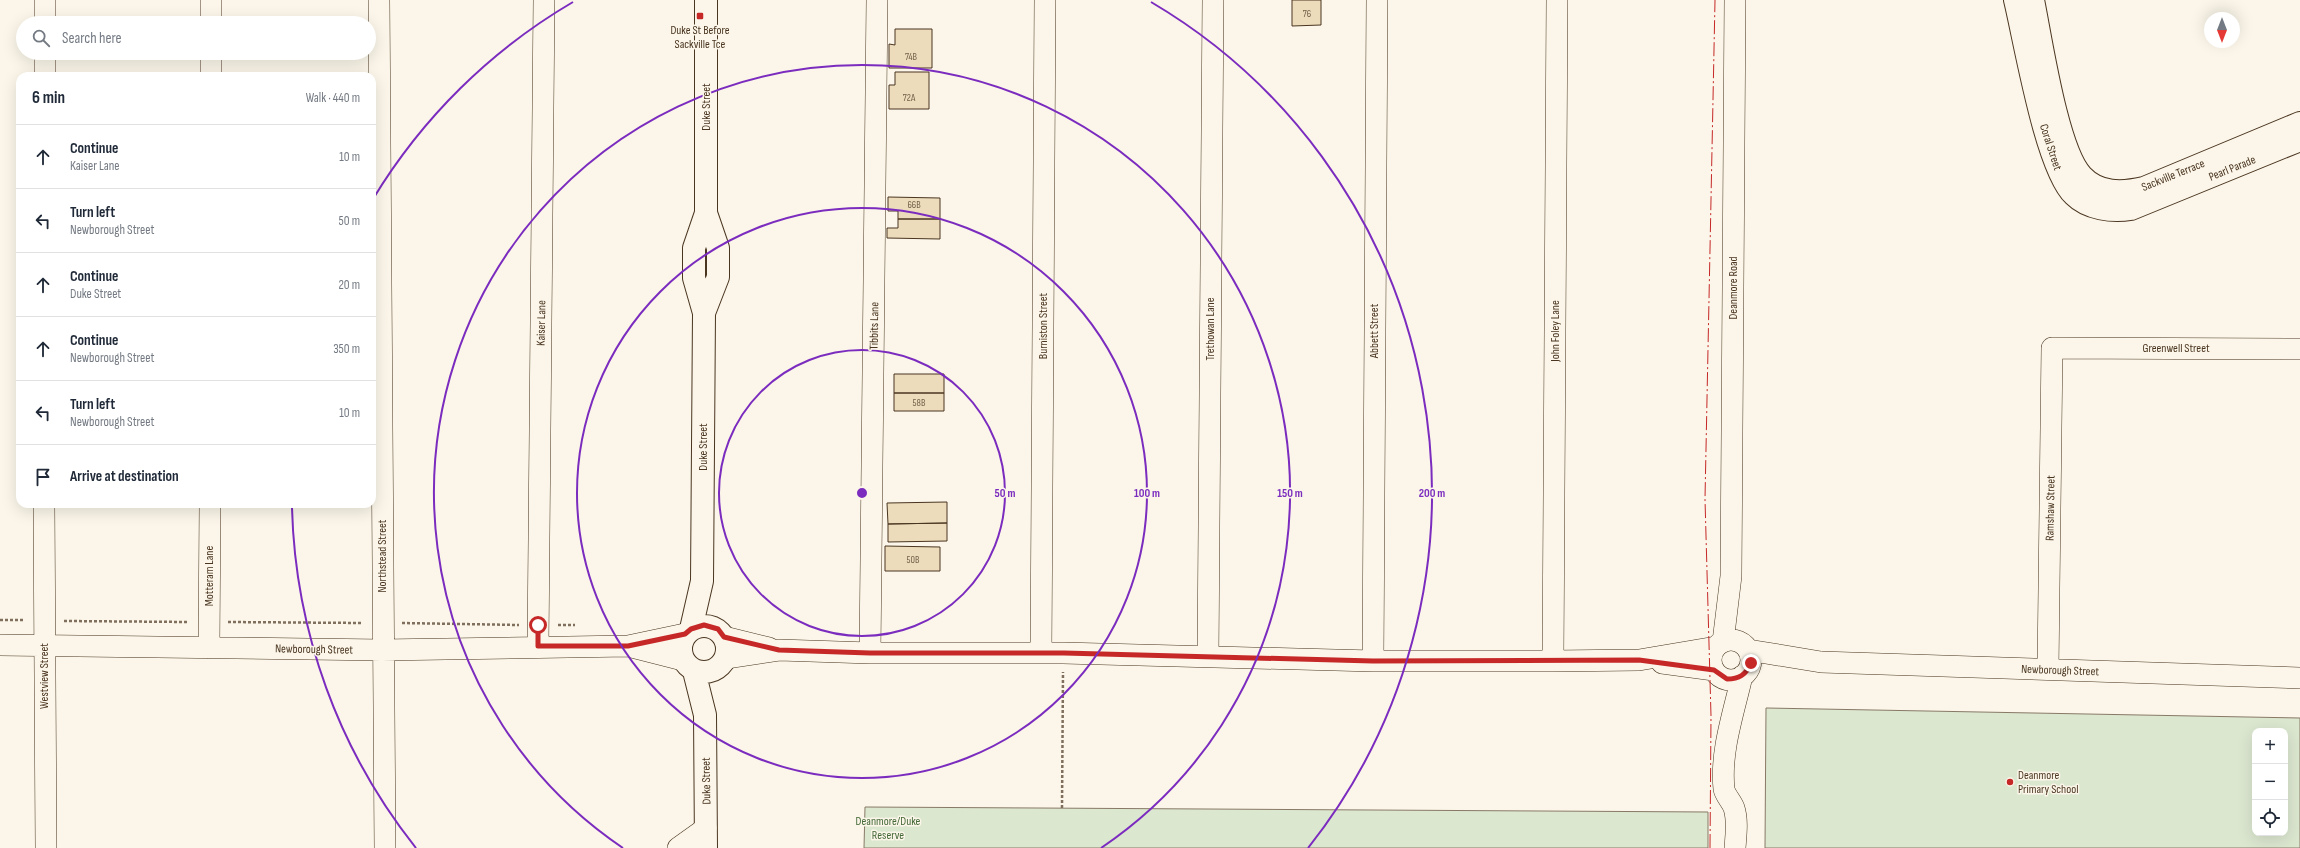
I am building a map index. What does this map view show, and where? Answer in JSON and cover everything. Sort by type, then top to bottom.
[{"type":"main road","name":"Duke Street","points":[[706,0],[706,213],[718,248],[718,277],[704,313],[702,581],[710,654],[705,715],[706,838]]},
{"type":"main road","name":"Coral Street","points":[[2015,0],[2042,117],[2057,167],[2067,187],[2081,200],[2111,211],[2131,209],[2165,196]]},
{"type":"main road","name":"Sackville Terrace","points":[[2033,0],[2055,107],[2068,152],[2074,165],[2092,184],[2104,190],[2118,192],[2144,188],[2300,123]]},
{"type":"main road","name":"Pearl Parade","points":[[2165,196],[2300,140]]},
{"type":"main road","name":"Duke Street","points":[[702,581],[688,632],[680,650],[710,654]]},
{"type":"main road","points":[[688,632],[704,625],[710,654]]},
{"type":"street","points":[[45,0],[45,16]]},
{"type":"street","points":[[211,16],[212,0]]},
{"type":"street","name":"Northstead Street","points":[[378,0],[382,650],[385,848]]},
{"type":"street","name":"Kaiser Lane","points":[[538,646],[544,0]]},
{"type":"street","name":"Tibbits Lane","points":[[870,653],[877,0]]},
{"type":"street","name":"Burniston Street","points":[[1041,653],[1045,0]]},
{"type":"street","name":"Trethowan Lane","points":[[1208,657],[1213,0]]},
{"type":"street","name":"Abbett Street","points":[[1373,661],[1377,0]]},
{"type":"street","name":"John Foley Lane","points":[[1553,661],[1558,0]]},
{"type":"street","name":"Deanmore Road","points":[[1719,645],[1731,576],[1735,0]]},
{"type":"street","points":[[45,60],[45,72]]},
{"type":"street","points":[[211,60],[211,72]]},
{"type":"street","name":"Greenwell Street","points":[[2052,348],[2300,349]]},
{"type":"street","name":"Ramshaw Street","points":[[2048,669],[2052,348]]},
{"type":"street","name":"Westview Street","points":[[44,508],[46,848]]},
{"type":"street","name":"Motteram Lane","points":[[209,648],[210,508]]},
{"type":"street","name":"Deanmore Road","points":[[1731,576],[1746,647]]},
{"type":"street","name":"Newborough Street","points":[[628,646],[688,632]]},
{"type":"street","name":"Newborough Street","points":[[0,645],[382,650],[538,646],[628,646],[710,654],[779,650],[870,653],[1064,653],[1373,661],[1553,661],[1639,660],[1719,645],[1731,640],[1746,647],[1821,662],[2300,678]]},
{"type":"street","points":[[1719,645],[1712,662],[1733,718]]},
{"type":"street","points":[[1736,848],[1736,817],[1734,808],[1724,791],[1726,746],[1745,673],[1751,663],[1746,647]]},
{"type":"street","name":"Newborough Street","points":[[1639,660],[1717,673],[1727,679],[1745,673],[1821,662]]},
{"type":"street","points":[[678,848],[706,838]]},
{"type":"path","points":[[1062,808],[1064,653]]},
{"type":"green space","name":"Deanmore Primary School","points":[[1766,708],[2300,718],[2300,848],[1765,848]]},
{"type":"green space","name":"Deanmore/Duke Reserve","points":[[865,807],[1708,812],[1708,848],[864,848]]},
{"type":"building","points":[[1292,0],[1321,0],[1321,25],[1292,26]]},
{"type":"building","points":[[895,29],[932,29],[932,68],[889,68],[889,44],[895,45]]},
{"type":"building","points":[[895,72],[929,72],[929,109],[889,109],[889,85],[895,85]]},
{"type":"building","points":[[888,197],[940,198],[940,219],[898,219],[898,211],[888,211]]},
{"type":"building","points":[[898,219],[940,219],[940,239],[887,238],[887,228],[898,228]]},
{"type":"building","points":[[894,374],[944,374],[944,393],[894,393]]},
{"type":"building","points":[[894,393],[944,393],[944,411],[894,411]]},
{"type":"building","points":[[947,502],[947,523],[888,524],[887,503]]},
{"type":"building","points":[[947,523],[947,541],[888,542],[888,524]]},
{"type":"building","points":[[885,546],[940,547],[940,571],[885,571]]},
{"type":"power","points":[[1710,848],[1711,716],[1705,499],[1715,0]]},
{"type":"place","name":"Duke St Before Sackville Tce","points":[[700,16]]},
{"type":"place","name":"Deanmore Primary School","points":[[2010,782]]},
{"type":"route","points":[[538,625],[538,646],[628,646],[685,634],[691,629],[704,625],[718,629],[724,637],[779,650],[870,653],[1064,653],[1373,661],[1639,660],[1714,670],[1719,676],[1727,679],[1735,679],[1742,676],[1748,671],[1751,663]]}]
